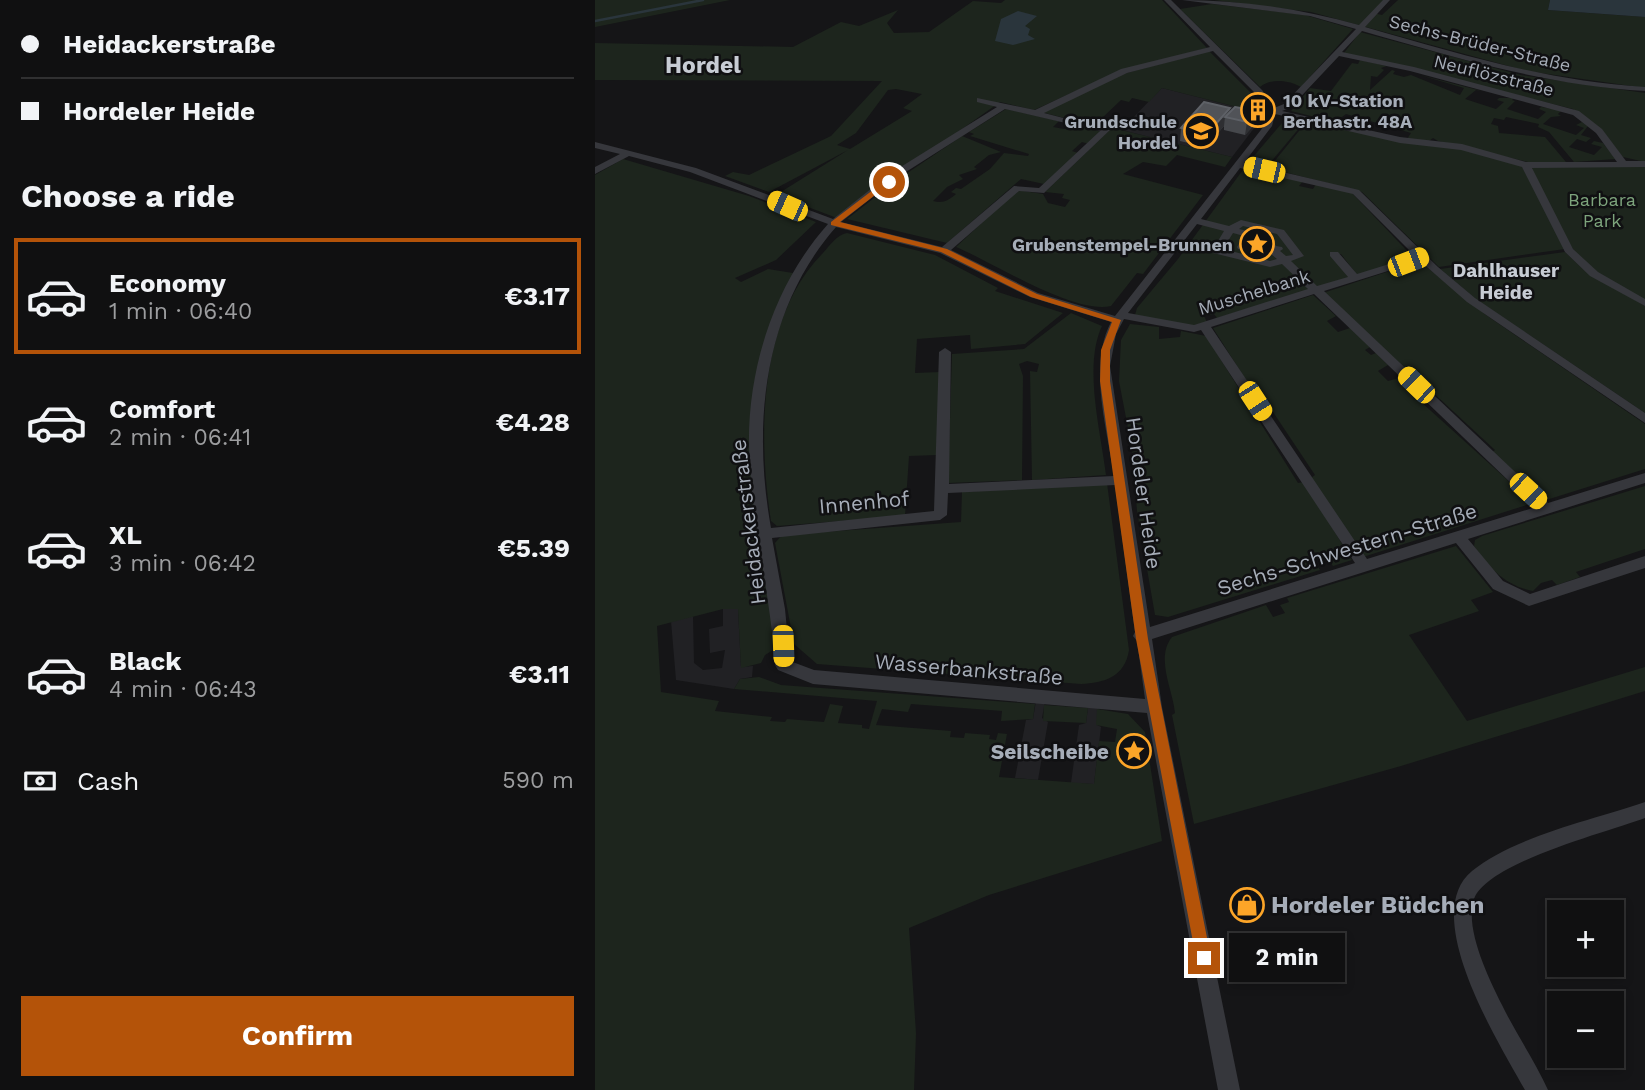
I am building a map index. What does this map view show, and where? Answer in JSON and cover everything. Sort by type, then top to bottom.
[{"type":"street","name":"Sechs-Brüder-Straße","points":[[1168,1],[1185,0],[1299,12],[1515,71],[1596,86],[1645,89]]},
{"type":"street","name":"Hordeler Heide","points":[[1229,1090],[1141,636],[1104,366],[1110,334],[1119,318],[1268,126],[1272,111],[1287,106],[1387,0]]},
{"type":"street","points":[[1168,1],[1263,96],[1272,111],[1400,140],[1462,147],[1526,164],[1645,164]]},
{"type":"street","points":[[1036,113],[1123,71],[1215,48]]},
{"type":"street","name":"Neuflözstraße","points":[[1336,53],[1411,69],[1576,113],[1599,131],[1623,164]]},
{"type":"street","points":[[944,251],[1017,188],[1041,191],[1107,131],[980,100]]},
{"type":"street","name":"Heidackerstraße","points":[[783,665],[755,439],[765,356],[799,272],[834,223],[907,169],[1005,105]]},
{"type":"street","name":"Muschelbank","points":[[595,145],[754,191],[834,223],[944,251],[1034,295],[1119,318],[1177,327],[1204,326],[1421,257]]},
{"type":"street","points":[[595,171],[628,153]]},
{"type":"street","points":[[1237,164],[1356,192],[1421,257],[1471,300],[1645,419]]},
{"type":"street","points":[[1526,164],[1569,250],[1594,274],[1645,303]]},
{"type":"street","points":[[1193,220],[1230,230],[1280,232],[1299,256],[1271,264],[1242,247]]},
{"type":"street","points":[[1217,251],[1230,230],[1241,223],[1265,238],[1283,261],[1546,509]]},
{"type":"street","points":[[1217,251],[1242,247],[1257,233]]},
{"type":"street","points":[[1217,251],[1257,256],[1290,245]]},
{"type":"street","name":"Muschelbank","points":[[1334,254],[1356,279]]},
{"type":"street","points":[[1204,326],[1364,566]]},
{"type":"street","name":"Innenhof","points":[[765,534],[940,514],[945,352]]},
{"type":"street","name":"Sechs-Schwestern-Straße","points":[[1141,636],[1645,478]]},
{"type":"street","points":[[942,489],[1119,480]]},
{"type":"street","points":[[1458,536],[1498,585],[1528,600],[1645,562]]},
{"type":"street","name":"Wasserbankstraße","points":[[783,665],[813,677],[1154,707]]},
{"type":"street","points":[[1537,1090],[1478,977],[1465,944],[1463,907],[1473,881],[1506,860],[1645,810]]},
{"type":"shaded area","points":[[1550,0],[1645,0],[1645,17],[1548,10]]},
{"type":"shaded area","points":[[1018,11],[1037,16],[1025,26],[1030,29],[1028,35],[1035,39],[1013,45],[995,41],[1001,19]]},
{"type":"shaded area","points":[[1162,88],[1261,113],[1261,119],[1232,157],[1121,130]]},
{"type":"shaded area","points":[[723,609],[738,609],[741,667],[753,666],[752,677],[740,679],[734,689],[676,680],[671,621],[693,616],[694,663],[703,670],[722,668],[725,650],[710,653],[709,629],[723,626]]},
{"type":"shaded area","points":[[1037,695],[1046,696],[1042,718],[1048,722],[1038,780],[1015,778],[1026,720],[1033,719]]},
{"type":"shaded area","points":[[1089,700],[1099,701],[1097,725],[1101,727],[1094,784],[1071,783],[1079,725],[1086,723]]},
{"type":"green space","points":[[595,0],[730,0],[595,27]]},
{"type":"green space","points":[[1005,0],[1162,0],[1207,48],[1118,72],[1034,110],[1000,102],[837,218],[776,195],[848,150],[769,192],[725,176],[733,172],[749,175],[831,136],[882,81],[595,80],[595,43],[793,47],[841,22],[859,26],[898,10],[887,23],[894,33],[929,32],[973,1],[1001,3]],"holes":[[[888,90],[922,94],[903,108],[912,111],[850,149],[837,145],[856,133]]]},
{"type":"green space","points":[[1214,0],[1385,0],[1363,22],[1373,13],[1382,15],[1398,0],[1550,0],[1548,10],[1645,17],[1645,88],[1527,71],[1311,12]]},
{"type":"green space","points":[[1212,4],[1305,15],[1353,29],[1301,87],[1280,81],[1269,82],[1260,87],[1180,9]]},
{"type":"green space","points":[[1360,32],[1521,75],[1645,93],[1645,162],[1623,157],[1573,109],[1344,53]]},
{"type":"green space","points":[[1209,51],[1256,98],[1261,113],[1162,88],[1149,102],[1132,98],[1129,102],[1121,100],[1102,118],[1115,122],[1108,129],[1041,112],[1119,75]]},
{"type":"green space","points":[[1360,60],[1387,66],[1381,68],[1384,70],[1377,77],[1371,76],[1370,90],[1392,70],[1395,71],[1393,74],[1404,77],[1411,75],[1460,95],[1464,88],[1420,75],[1482,91],[1476,90],[1465,99],[1496,109],[1504,102],[1497,100],[1499,98],[1514,98],[1512,100],[1515,101],[1507,109],[1538,119],[1546,112],[1539,109],[1541,107],[1562,110],[1558,114],[1561,116],[1551,117],[1543,124],[1576,135],[1584,128],[1576,125],[1582,122],[1588,126],[1581,135],[1591,138],[1586,142],[1577,139],[1569,147],[1594,155],[1602,147],[1591,144],[1594,141],[1603,143],[1616,159],[1574,162],[1549,132],[1538,127],[1539,124],[1506,117],[1504,120],[1494,118],[1491,124],[1498,126],[1499,133],[1545,137],[1566,162],[1528,162],[1433,138],[1429,141],[1407,139],[1411,133],[1346,114],[1335,122],[1291,111],[1310,88],[1331,91],[1352,63],[1358,64]]},
{"type":"green space","points":[[1006,109],[1059,121],[1053,127],[1064,129],[1072,124],[1100,131],[1089,144],[1082,142],[1072,151],[1078,153],[1044,184],[1021,179],[947,243],[847,219],[900,178],[962,136],[1001,152],[989,155],[974,167],[977,169],[959,175],[963,179],[947,187],[933,201],[943,202],[951,198],[956,194],[951,192],[956,188],[961,189],[990,169],[1004,153],[1028,156],[1029,154],[970,136],[974,134],[969,132]]},
{"type":"green space","points":[[1288,116],[1306,120],[1265,169],[1247,164]]},
{"type":"green space","points":[[1307,121],[1449,146],[1521,165],[1540,194],[1565,249],[1439,267],[1362,192],[1269,168]]},
{"type":"green space","points":[[1118,122],[1127,124],[1121,130],[1232,157],[1225,167],[1177,155],[1166,166],[1143,162],[1123,174],[1203,195],[1143,274],[1137,273],[1111,306],[1095,307],[1076,303],[956,247],[1017,190],[1043,194],[1048,203],[1065,207],[1070,200],[1062,198],[1064,194],[1045,192]]},
{"type":"green space","points":[[623,159],[749,196],[816,222],[776,260],[735,278],[741,282],[768,269],[793,273],[751,416],[778,647],[765,655],[761,663],[741,668],[738,609],[723,609],[657,626],[661,692],[719,701],[715,711],[772,717],[770,721],[785,722],[787,719],[824,722],[830,704],[843,706],[838,723],[862,725],[862,728],[869,729],[877,701],[734,689],[740,679],[759,677],[781,685],[1035,704],[1033,719],[1001,721],[1002,711],[911,704],[908,712],[882,709],[876,725],[951,731],[950,737],[964,738],[965,733],[990,735],[989,739],[996,740],[998,733],[1007,734],[999,777],[1094,784],[1099,741],[1115,742],[1117,729],[1096,725],[1097,709],[1128,714],[1145,732],[1162,841],[989,895],[909,928],[916,1033],[914,1090],[595,1090],[595,175]]},
{"type":"green space","name":"Barbara Park","points":[[1645,166],[1645,300],[1606,278],[1580,258],[1567,240],[1531,171],[1533,167]]},
{"type":"green space","points":[[1245,167],[1303,181],[1299,186],[1313,189],[1316,184],[1352,193],[1412,256],[1358,276],[1341,254],[1331,255],[1349,278],[1217,318],[1214,314],[1204,316],[1207,322],[1191,326],[1135,315],[1137,308],[1178,259]]},
{"type":"green space","points":[[847,233],[935,255],[998,288],[995,291],[1063,313],[1025,344],[971,349],[970,335],[917,339],[915,373],[940,372],[937,455],[909,456],[905,516],[777,526],[771,521],[764,453],[768,380],[775,344],[786,310],[802,280],[834,241]]},
{"type":"green space","points":[[1565,252],[1582,268],[1645,306],[1645,413],[1477,300],[1440,269]]},
{"type":"green space","points":[[1414,263],[1423,264],[1486,315],[1645,424],[1645,469],[1543,501],[1491,453],[1495,450],[1427,387],[1422,388],[1323,293]]},
{"type":"green space","points":[[1313,295],[1336,316],[1327,321],[1338,332],[1350,328],[1370,347],[1365,350],[1371,355],[1376,353],[1388,365],[1378,371],[1388,381],[1399,378],[1414,390],[1410,392],[1533,503],[1363,557],[1311,478],[1315,475],[1267,403],[1261,404],[1213,328]]},
{"type":"green space","points":[[1071,313],[1102,326],[1094,360],[1094,379],[1106,475],[1032,480],[1030,371],[1037,372],[1039,364],[1027,361],[1019,364],[1023,376],[1022,480],[948,483],[952,354],[1024,349]]},
{"type":"green space","points":[[1130,324],[1159,327],[1159,339],[1180,337],[1181,331],[1206,336],[1298,483],[1304,482],[1352,560],[1333,566],[1325,555],[1313,559],[1320,570],[1168,617],[1155,615],[1137,511],[1132,449],[1119,381],[1121,340]]},
{"type":"green space","points":[[1107,483],[1129,650],[1123,667],[1112,677],[1081,684],[817,664],[794,644],[775,543],[782,535],[961,522],[962,492]]},
{"type":"green space","points":[[1645,486],[1645,549],[1576,572],[1580,577],[1557,585],[1552,580],[1541,583],[1533,591],[1523,589],[1499,575],[1474,546],[1475,540],[1482,536]]},
{"type":"green space","points":[[1456,546],[1493,592],[1471,600],[1479,611],[1409,635],[1467,721],[1645,667],[1645,691],[1401,766],[1194,824],[1172,715],[1175,713],[1174,704],[1166,674],[1165,654],[1172,637],[1266,605],[1273,617],[1285,613],[1280,605],[1289,602],[1287,598]]},
{"type":"green space","points":[[1044,705],[1088,708],[1086,723],[1043,721]]},
{"type":"building","points":[[1204,102],[1230,108],[1207,134],[1181,128]]},
{"type":"building","points":[[1235,107],[1256,111],[1247,122],[1225,117]]},
{"type":"waterway","points":[[595,21],[703,0]]},
{"type":"place","name":"10 kV-Station Berthastr. 48A","points":[[1258,110]]},
{"type":"place","name":"Grundschule Hordel","points":[[1201,131]]},
{"type":"place","name":"Grubenstempel-Brunnen","points":[[1257,244]]},
{"type":"place","name":"Seilscheibe","points":[[1134,751]]},
{"type":"place","name":"Hordeler Büdchen","points":[[1247,905]]},
{"type":"district","name":"Hordel","points":[[703,65]]},
{"type":"district","name":"Dahlhauser Heide","points":[[1506,281]]},
{"type":"route","points":[[889,182],[834,223],[924,244],[1034,295],[1072,309],[1117,320],[1105,350],[1105,381],[1142,639],[1204,958]]}]
